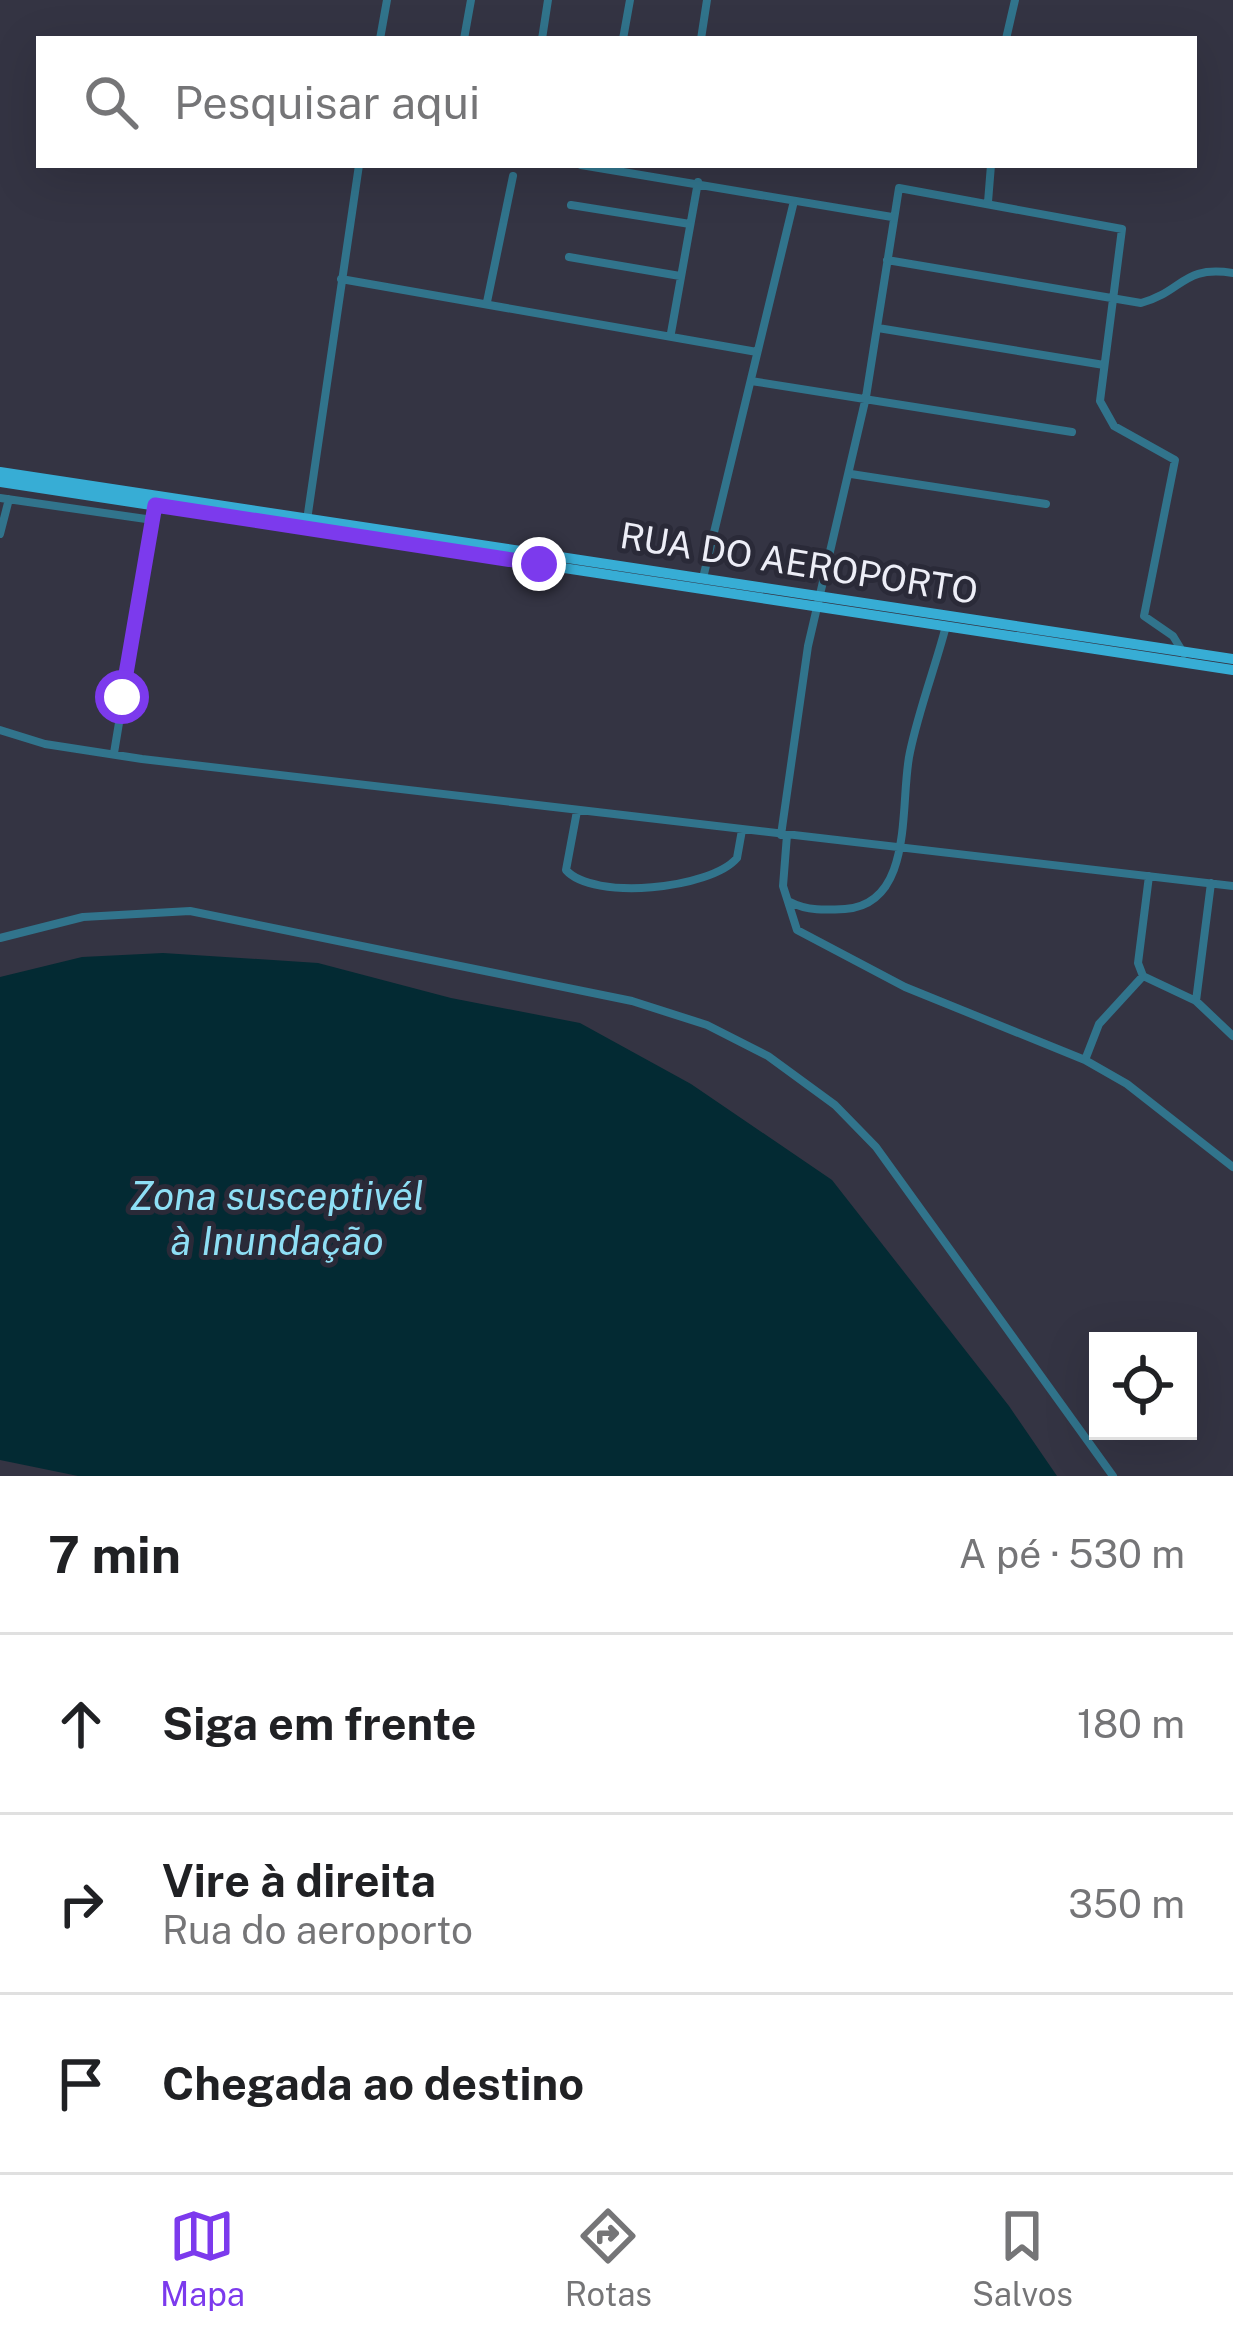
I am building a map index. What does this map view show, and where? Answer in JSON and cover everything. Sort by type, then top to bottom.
[{"type":"main road","name":"RUA DO AEROPORTO","points":[[0,472],[1184,657],[1233,670]]},
{"type":"main road","name":"RUA DO AEROPORTO","points":[[0,482],[703,579],[946,626],[1184,657],[1233,659]]},
{"type":"street","points":[[380,36],[386,0]]},
{"type":"street","points":[[465,36],[471,0]]},
{"type":"street","points":[[542,36],[548,0]]},
{"type":"street","points":[[623,36],[629,0]]},
{"type":"street","points":[[701,36],[706,0]]},
{"type":"street","points":[[1007,36],[1015,0]]},
{"type":"street","points":[[307,523],[358,168]]},
{"type":"street","points":[[608,168],[892,217]]},
{"type":"street","points":[[680,179],[682,168]]},
{"type":"street","points":[[988,202],[991,168]]},
{"type":"street","points":[[487,302],[513,176]]},
{"type":"street","points":[[671,333],[698,182]]},
{"type":"street","points":[[1184,657],[1174,635],[1152,626],[1144,616],[1175,460],[1130,438],[1104,414],[1100,393],[1124,233],[1118,224],[899,188],[866,397],[806,657],[784,835],[783,886],[791,922],[807,936],[905,987],[1085,1060],[1127,1084],[1233,1167]]},
{"type":"street","points":[[703,579],[794,201]]},
{"type":"street","points":[[572,205],[690,224]]},
{"type":"street","points":[[569,257],[680,276]]},
{"type":"street","points":[[887,260],[1114,299],[1157,298],[1205,268],[1233,273]]},
{"type":"street","points":[[340,279],[671,333],[757,352]]},
{"type":"street","points":[[878,328],[1104,364]]},
{"type":"street","points":[[751,381],[1072,432]]},
{"type":"street","points":[[850,474],[1046,504]]},
{"type":"street","points":[[0,534],[4,499],[153,520]]},
{"type":"street","points":[[114,753],[155,505]]},
{"type":"street","points":[[789,901],[829,910],[871,904],[885,886],[900,847],[910,751],[946,626]]},
{"type":"street","points":[[0,730],[45,744],[114,753],[1233,886]]},
{"type":"street","points":[[577,811],[566,870],[577,879],[612,884],[708,880],[737,858],[742,830]]},
{"type":"street","points":[[1150,876],[1138,963],[1142,976],[1196,1000],[1233,1036]]},
{"type":"street","points":[[1196,1000],[1211,883]]},
{"type":"street","points":[[0,938],[83,917],[190,911],[632,1001],[707,1025],[768,1055],[835,1105],[876,1147],[1114,1476]]},
{"type":"street","points":[[1085,1060],[1099,1024],[1142,976]]},
{"type":"water","name":"Zona susceptivél à Inundação","points":[[163,953],[318,963],[451,998],[580,1023],[691,1084],[832,1180],[1009,1406],[1057,1476],[78,1476],[0,1460],[0,977],[82,957]]},
{"type":"route","points":[[122,697],[155,505],[539,564]]}]
